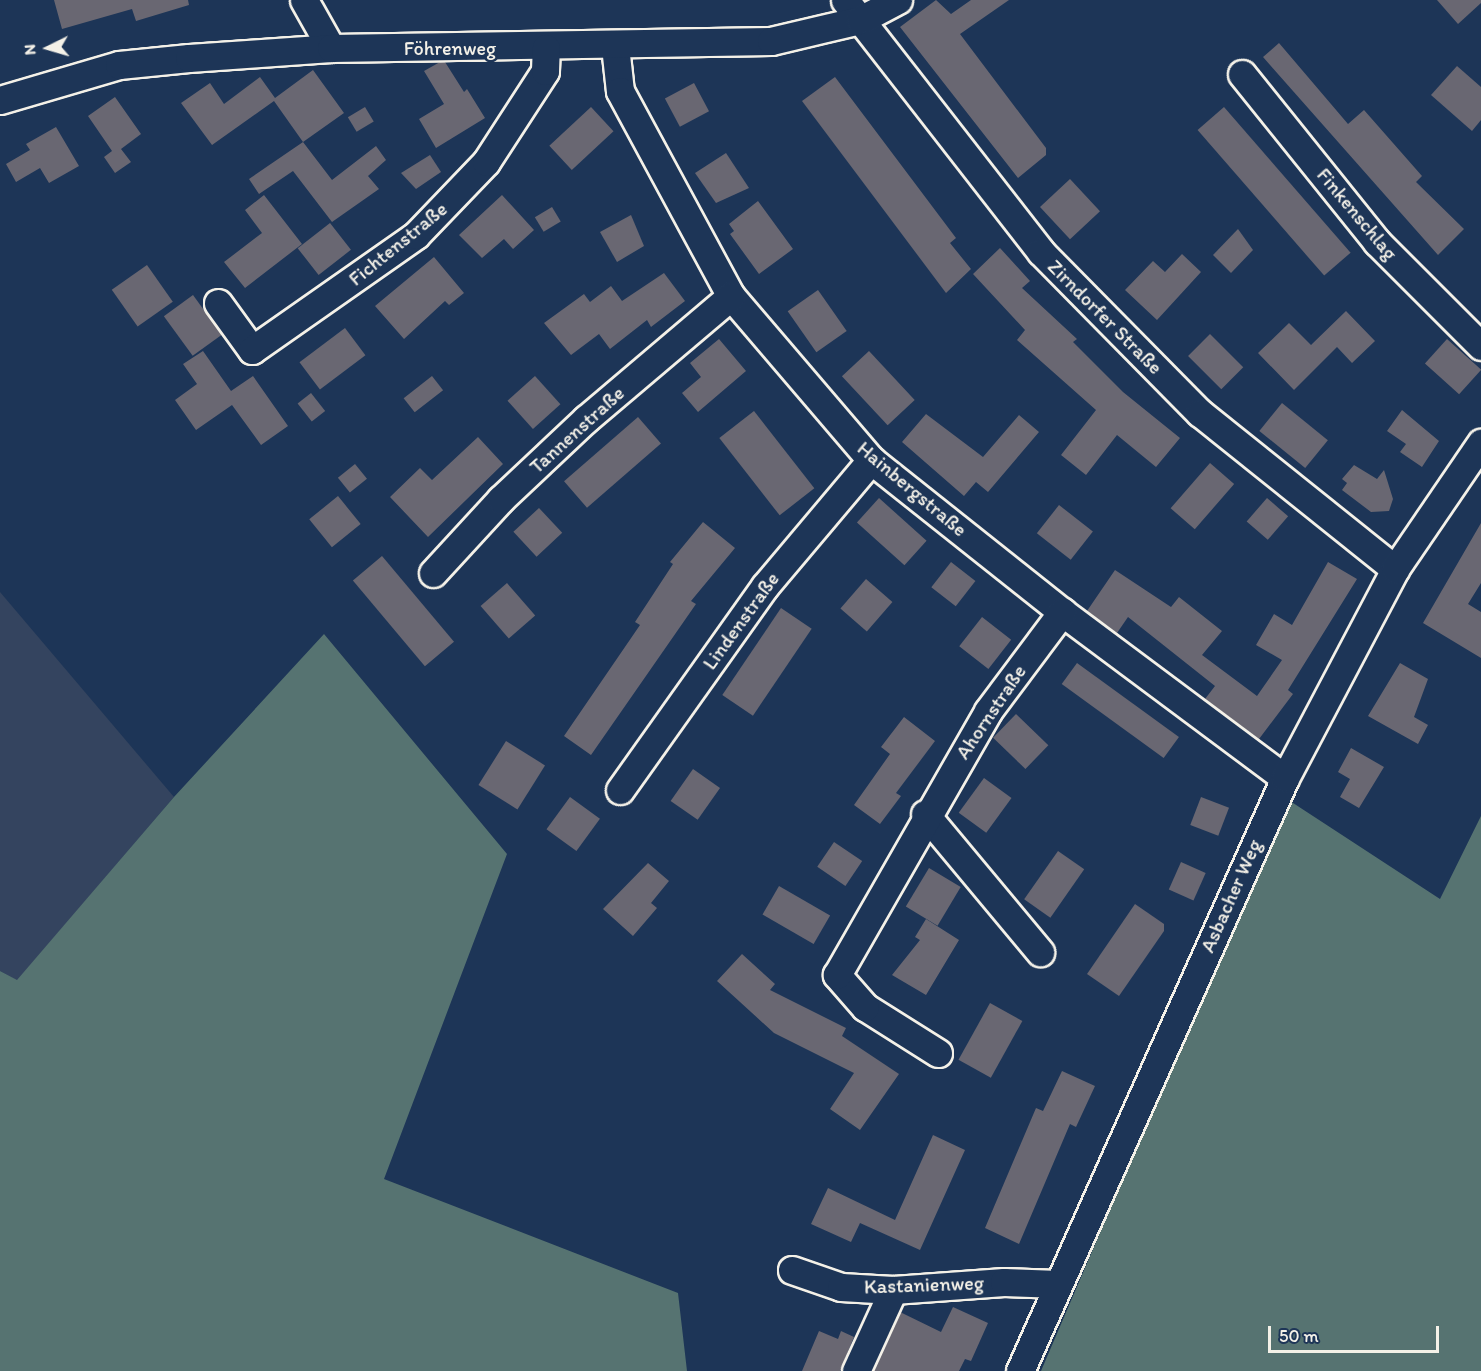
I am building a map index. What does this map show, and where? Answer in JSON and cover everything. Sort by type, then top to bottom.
[{"type":"street","points":[[304,0],[331,48]]},
{"type":"street","name":"Föhrenweg","points":[[0,100],[119,65],[331,48],[546,48],[771,41],[853,10],[898,0]]},
{"type":"street","name":"Zirndorfer Straße","points":[[853,10],[1041,252],[1200,413],[1395,569]]},
{"type":"street","name":"Hainbergstraße","points":[[615,46],[620,91],[730,296],[871,460],[1062,612],[1285,778]]},
{"type":"street","name":"Fichtenstraße","points":[[218,303],[252,350],[416,235],[454,198],[486,162],[545,71],[546,48]]},
{"type":"street","name":"Finkenschlag","points":[[1242,74],[1377,242],[1481,346]]},
{"type":"street","name":"Tannenstraße","points":[[433,573],[578,428],[730,296]]},
{"type":"street","name":"Asbacher Weg","points":[[1020,1371],[1285,778],[1395,569],[1481,443]]},
{"type":"street","name":"Lindenstraße","points":[[620,790],[765,586],[871,460]]},
{"type":"street","name":"Ahornstraße","points":[[938,1053],[865,1007],[837,975],[925,814],[988,711],[1062,612]]},
{"type":"street","points":[[925,814],[1040,952]]},
{"type":"street","name":"Kastanienweg","points":[[792,1270],[841,1287],[893,1290],[1004,1282],[1058,1284]]},
{"type":"street","points":[[856,1371],[893,1290]]},
{"type":"shaded area","points":[[0,592],[174,797],[17,981],[0,971]]},
{"type":"green space","points":[[324,634],[507,854],[384,1179],[678,1293],[687,1371],[0,1371],[0,971],[17,980],[174,797]]},
{"type":"green space","points":[[1290,801],[1440,899],[1481,816],[1481,1371],[1041,1371],[1242,900]]},
{"type":"building","points":[[54,0],[188,0],[189,5],[136,21],[132,9],[62,29]]},
{"type":"building","points":[[936,0],[951,14],[971,0],[1009,0],[960,34],[1046,148],[1046,155],[1018,178],[900,27]]},
{"type":"building","points":[[1437,0],[1481,0],[1481,3],[1458,24]]},
{"type":"building","points":[[1279,43],[1348,124],[1364,110],[1422,176],[1416,182],[1464,229],[1438,255],[1263,57]]},
{"type":"building","points":[[440,62],[445,62],[464,92],[467,89],[485,118],[436,148],[419,119],[444,104],[424,71]]},
{"type":"building","points":[[1457,66],[1481,87],[1481,120],[1472,131],[1431,95]]},
{"type":"building","points":[[313,70],[344,113],[303,142],[274,101],[212,145],[181,103],[210,83],[224,104],[260,77],[275,98]]},
{"type":"building","points":[[835,77],[956,238],[950,243],[971,269],[946,293],[802,101]]},
{"type":"building","points":[[694,83],[709,111],[680,127],[665,98]]},
{"type":"building","points":[[115,97],[141,134],[121,149],[131,162],[115,173],[104,157],[112,151],[88,116]]},
{"type":"building","points":[[365,107],[374,122],[357,132],[348,117]]},
{"type":"building","points":[[591,107],[614,131],[572,170],[549,146]]},
{"type":"building","points":[[1224,107],[1351,253],[1324,276],[1198,130]]},
{"type":"building","points":[[56,127],[79,166],[49,183],[40,168],[16,182],[6,164],[30,150],[26,144]]},
{"type":"building","points":[[303,142],[332,180],[376,146],[386,160],[368,176],[379,189],[332,222],[293,171],[259,194],[249,179]]},
{"type":"building","points":[[726,153],[749,188],[716,203],[695,173]]},
{"type":"building","points":[[430,155],[441,172],[416,189],[401,173]]},
{"type":"building","points":[[1070,179],[1100,211],[1070,239],[1040,207]]},
{"type":"building","points":[[264,195],[302,244],[245,288],[224,262],[262,233],[245,210]]},
{"type":"building","points":[[502,195],[534,230],[513,249],[504,239],[482,258],[459,235]]},
{"type":"building","points":[[758,201],[793,249],[759,274],[730,234],[734,231],[729,224]]},
{"type":"building","points":[[552,207],[561,222],[544,232],[535,217]]},
{"type":"building","points":[[631,215],[644,246],[617,262],[600,232]]},
{"type":"building","points":[[330,223],[351,250],[319,275],[298,248]]},
{"type":"building","points":[[1238,229],[1253,250],[1231,273],[1213,255]]},
{"type":"building","points":[[1000,248],[1030,281],[1022,288],[1077,339],[1073,342],[1123,392],[1180,438],[1156,467],[1117,435],[1086,475],[1061,455],[1096,410],[1017,340],[1025,330],[973,274]]},
{"type":"building","points":[[1182,254],[1201,272],[1157,320],[1125,290],[1153,261],[1165,272]]},
{"type":"building","points":[[434,257],[464,293],[449,305],[445,301],[404,339],[375,306]]},
{"type":"building","points":[[147,265],[173,302],[138,327],[112,290]]},
{"type":"building","points":[[664,273],[685,301],[651,327],[647,320],[610,349],[599,334],[571,355],[544,323],[584,294],[590,302],[611,286],[622,301]]},
{"type":"building","points":[[818,290],[847,331],[816,352],[788,311]]},
{"type":"building","points":[[193,295],[222,335],[193,356],[164,316]]},
{"type":"building","points":[[1346,311],[1375,341],[1352,363],[1337,347],[1294,390],[1258,353],[1289,323],[1311,345]]},
{"type":"building","points":[[345,328],[365,355],[320,389],[299,362]]},
{"type":"building","points":[[1210,334],[1243,367],[1221,389],[1188,356]]},
{"type":"building","points":[[719,339],[746,371],[698,412],[682,393],[701,377],[690,363]]},
{"type":"building","points":[[1447,339],[1481,370],[1459,394],[1425,364]]},
{"type":"building","points":[[203,351],[231,391],[253,376],[288,426],[261,445],[232,405],[196,430],[175,400],[197,384],[183,364]]},
{"type":"building","points":[[869,351],[915,400],[888,425],[842,376]]},
{"type":"building","points":[[432,376],[443,390],[415,412],[404,398]]},
{"type":"building","points":[[535,376],[560,404],[533,429],[508,401]]},
{"type":"building","points":[[311,393],[325,411],[312,422],[298,403]]},
{"type":"building","points":[[1282,403],[1328,440],[1305,468],[1259,431]]},
{"type":"building","points":[[1402,410],[1439,441],[1422,467],[1400,452],[1406,444],[1387,431]]},
{"type":"building","points":[[754,411],[814,488],[780,515],[719,438]]},
{"type":"building","points":[[926,414],[983,457],[1019,415],[1039,432],[988,492],[976,482],[964,496],[902,442]]},
{"type":"building","points":[[638,417],[661,443],[587,508],[564,481]]},
{"type":"building","points":[[478,437],[503,464],[428,537],[390,497],[420,468],[432,480]]},
{"type":"building","points":[[1210,463],[1234,484],[1195,529],[1171,508]]},
{"type":"building","points":[[355,464],[367,479],[350,493],[338,478]]},
{"type":"building","points":[[1354,465],[1377,479],[1384,470],[1393,499],[1389,511],[1371,512],[1342,490],[1347,483],[1342,479]]},
{"type":"building","points":[[338,496],[361,524],[332,547],[309,519]]},
{"type":"building","points":[[879,498],[927,541],[904,565],[857,523]]},
{"type":"building","points":[[1267,498],[1288,516],[1268,540],[1247,521]]},
{"type":"building","points":[[1059,505],[1093,531],[1071,560],[1037,533]]},
{"type":"building","points":[[539,508],[562,533],[537,557],[513,532]]},
{"type":"building","points":[[703,522],[735,548],[691,601],[696,604],[591,755],[564,736],[640,625],[635,622],[673,564],[670,562]]},
{"type":"building","points":[[1481,523],[1481,583],[1468,604],[1481,612],[1481,658],[1423,623]]},
{"type":"building","points":[[382,556],[454,642],[425,666],[353,580]]},
{"type":"building","points":[[951,562],[975,581],[956,606],[931,587]]},
{"type":"building","points":[[1328,562],[1357,579],[1288,690],[1293,694],[1259,739],[1205,699],[1215,686],[1128,617],[1117,633],[1087,611],[1115,570],[1171,607],[1179,597],[1222,631],[1202,655],[1257,696],[1282,660],[1256,645],[1274,614],[1292,625]]},
{"type":"building","points":[[866,579],[892,602],[867,631],[840,608]]},
{"type":"building","points":[[507,583],[535,615],[509,638],[481,606]]},
{"type":"building","points":[[781,608],[812,629],[753,716],[722,695]]},
{"type":"building","points":[[982,617],[1011,640],[988,669],[959,646]]},
{"type":"building","points":[[1077,663],[1179,737],[1164,758],[1062,684]]},
{"type":"building","points":[[1400,663],[1428,679],[1414,717],[1428,725],[1418,744],[1368,716]]},
{"type":"building","points":[[1016,714],[1048,745],[1025,769],[993,738]]},
{"type":"building","points":[[904,717],[935,741],[896,793],[901,796],[880,824],[854,805],[890,754],[881,747]]},
{"type":"building","points":[[506,741],[545,765],[517,809],[478,785]]},
{"type":"building","points":[[1351,748],[1384,767],[1359,808],[1340,797],[1350,779],[1338,772]]},
{"type":"building","points":[[693,769],[720,788],[698,820],[671,801]]},
{"type":"building","points":[[984,778],[1012,798],[986,833],[959,813]]},
{"type":"building","points":[[570,797],[600,819],[576,851],[546,829]]},
{"type":"building","points":[[1201,797],[1229,808],[1218,836],[1190,825]]},
{"type":"building","points":[[834,842],[862,861],[845,886],[817,867]]},
{"type":"building","points":[[1058,851],[1084,869],[1050,918],[1024,899]]},
{"type":"building","points":[[1181,862],[1206,873],[1193,900],[1169,889]]},
{"type":"building","points":[[648,863],[669,881],[651,903],[657,908],[633,936],[603,909]]},
{"type":"building","points":[[929,868],[961,887],[938,926],[906,907]]},
{"type":"building","points":[[779,886],[830,916],[814,944],[762,915]]},
{"type":"building","points":[[1135,904],[1164,924],[1164,931],[1119,996],[1087,974]]},
{"type":"building","points":[[926,919],[959,940],[926,995],[892,975],[920,940],[915,937]]},
{"type":"building","points":[[742,954],[775,984],[770,990],[846,1028],[842,1036],[899,1074],[860,1130],[830,1109],[854,1073],[774,1033],[717,981]]},
{"type":"building","points":[[990,1003],[1022,1021],[991,1078],[958,1060]]},
{"type":"building","points":[[1062,1071],[1095,1086],[1076,1127],[1070,1124],[1019,1244],[985,1228],[1036,1108],[1043,1111]]},
{"type":"building","points":[[933,1135],[965,1150],[920,1250],[860,1223],[851,1242],[811,1224],[828,1188],[895,1220]]},
{"type":"building","points":[[953,1307],[988,1323],[971,1361],[965,1359],[959,1371],[873,1371],[900,1312],[941,1332]]},
{"type":"building","points":[[819,1331],[838,1339],[841,1331],[854,1337],[840,1371],[802,1371]]}]
